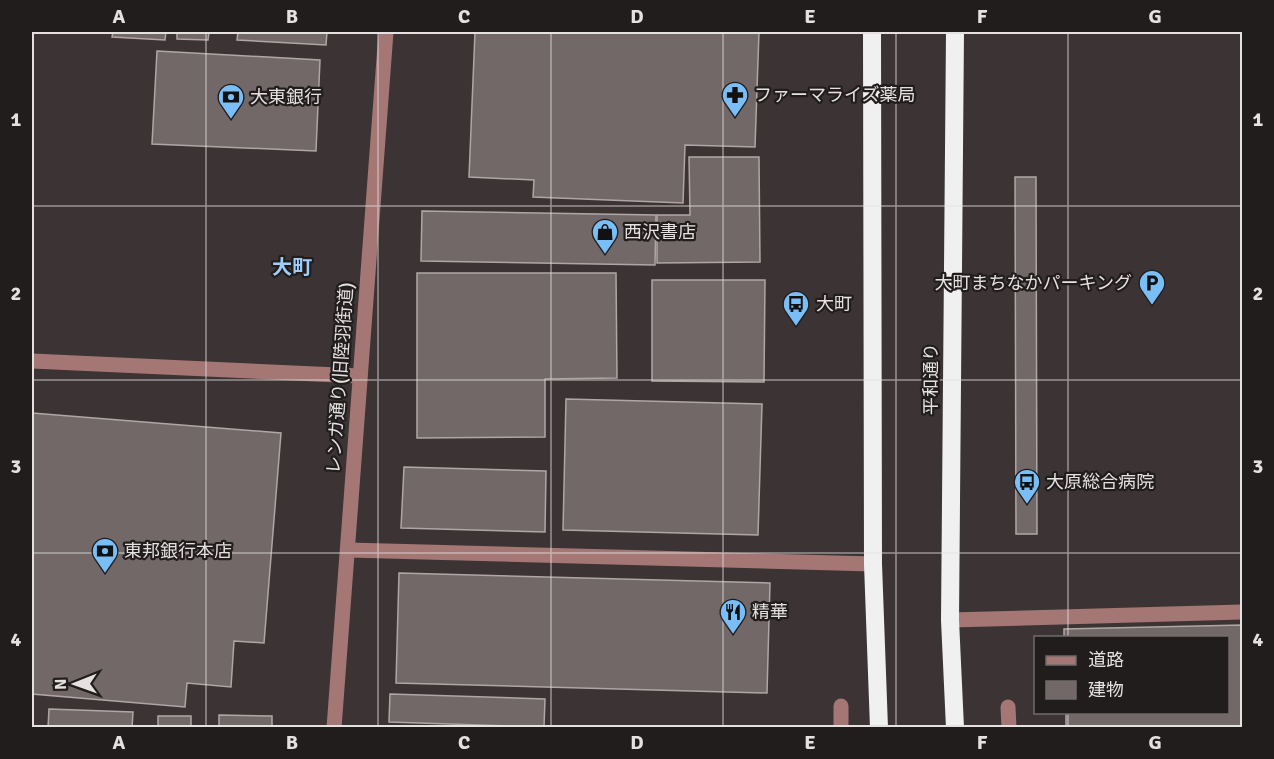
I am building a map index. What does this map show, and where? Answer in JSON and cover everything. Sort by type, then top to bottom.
[{"type":"highway","points":[[872,32],[873,564],[879,728]]},
{"type":"highway","name":"平和通り","points":[[955,32],[950,620],[955,728]]},
{"type":"street","name":"レンガ通り(旧陸羽街道)","points":[[334,728],[386,32]]},
{"type":"street","points":[[32,361],[360,376]]},
{"type":"street","points":[[348,550],[873,564]]},
{"type":"street","points":[[950,620],[1242,612]]},
{"type":"street","points":[[841,706],[841,728]]},
{"type":"street","points":[[1008,707],[1009,728]]},
{"type":"building","points":[[113,32],[166,32],[165,40],[112,37]]},
{"type":"building","points":[[177,32],[209,32],[208,40],[177,39]]},
{"type":"building","points":[[238,32],[327,32],[326,45],[237,40]]},
{"type":"building","points":[[475,32],[759,32],[755,147],[685,145],[683,203],[533,197],[534,180],[469,177]]},
{"type":"building","points":[[157,51],[320,60],[316,151],[152,144]]},
{"type":"building","points":[[689,157],[759,157],[760,262],[657,263],[657,215],[690,215]]},
{"type":"building","points":[[1015,177],[1036,177],[1037,534],[1016,534]]},
{"type":"building","points":[[422,211],[656,215],[655,265],[421,261]]},
{"type":"building","points":[[417,273],[616,273],[617,378],[545,379],[545,437],[417,438]]},
{"type":"building","points":[[652,280],[765,280],[764,382],[652,381]]},
{"type":"building","points":[[566,399],[762,404],[758,535],[563,530]]},
{"type":"building","points":[[32,413],[281,433],[264,643],[234,641],[231,687],[187,683],[185,707],[32,694]]},
{"type":"building","points":[[404,467],[546,471],[545,532],[401,528]]},
{"type":"building","points":[[399,573],[770,583],[767,693],[396,683]]},
{"type":"building","points":[[1242,625],[1242,728],[1066,728],[1066,714],[1229,714],[1229,636],[1064,636],[1064,629]]},
{"type":"building","points":[[390,694],[545,699],[544,727],[389,722]]},
{"type":"building","points":[[49,709],[133,712],[132,728],[48,728]]},
{"type":"building","points":[[219,715],[272,716],[272,728],[219,728]]},
{"type":"building","points":[[158,716],[191,716],[191,728],[158,728]]},
{"type":"place","name":"ファーマライズ薬局","points":[[735,118]]},
{"type":"place","name":"大東銀行","points":[[231,120]]},
{"type":"place","name":"西沢書店","points":[[605,255]]},
{"type":"place","name":"大町まちなかパーキング","points":[[1152,306]]},
{"type":"place","name":"大町","points":[[796,327]]},
{"type":"place","name":"大原総合病院","points":[[1027,505]]},
{"type":"place","name":"東邦銀行本店","points":[[105,574]]},
{"type":"place","name":"精華","points":[[733,635]]},
{"type":"district","name":"大町","points":[[292,267]]}]
